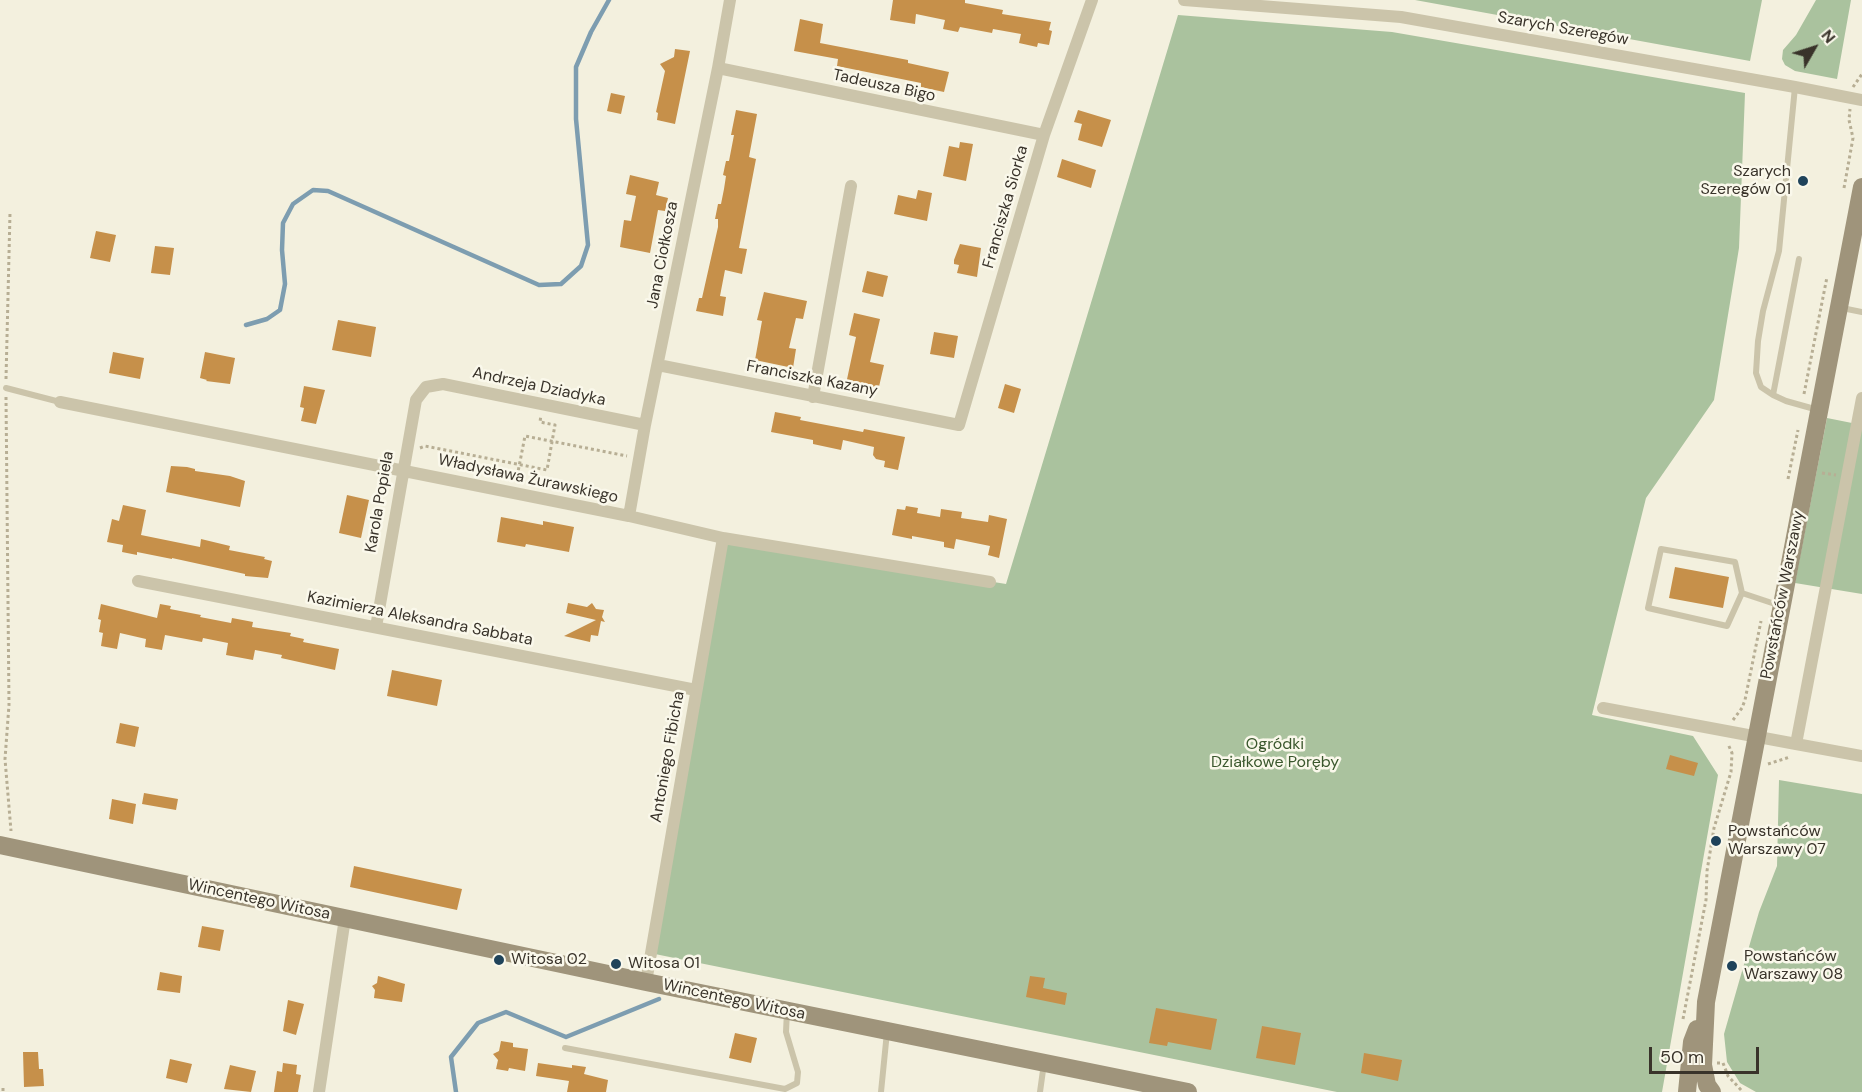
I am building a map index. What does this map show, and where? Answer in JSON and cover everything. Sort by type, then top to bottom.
[{"type":"street","name":"Jana Ciołkosza","points":[[629,516],[730,0]]},
{"type":"street","name":"Franciszka Siorka","points":[[959,425],[1044,135],[1092,0]]},
{"type":"street","name":"Szarych Szeregów","points":[[1184,0],[1401,17],[1857,100]]},
{"type":"street","name":"Tadeusza Bigo","points":[[718,68],[1044,135]]},
{"type":"street","points":[[813,397],[851,186]]},
{"type":"street","name":"Powstańców Warszawy","points":[[1710,1092],[1703,1065],[1706,1002],[1756,737],[1773,604],[1811,408],[1839,307],[1862,187]]},
{"type":"street","name":"Franciszka Kazany","points":[[658,365],[959,425]]},
{"type":"street","name":"Andrzeja Dziadyka","points":[[426,387],[443,384],[645,425]]},
{"type":"street","name":"Karola Popiela","points":[[376,627],[416,400],[426,387]]},
{"type":"street","name":"Władysława Żurawskiego","points":[[60,402],[629,516],[723,538],[990,582]]},
{"type":"street","points":[[1799,745],[1846,477],[1861,405]]},
{"type":"street","name":"Antoniego Fibicha","points":[[646,982],[723,538]]},
{"type":"street","name":"Kazimierza Aleksandra Sabbata","points":[[138,580],[696,690]]},
{"type":"street","points":[[1603,708],[1862,756]]},
{"type":"street","name":"Wincentego Witosa","points":[[6,847],[646,982],[1188,1092]]},
{"type":"street","points":[[319,1092],[345,918]]},
{"type":"street","name":"Powstańców Warszawy","points":[[1687,1092],[1692,1042],[1706,1002]]},
{"type":"street","points":[[1699,1092],[1710,1092]]},
{"type":"lane","points":[[1795,87],[1779,251],[1763,311],[1756,373],[1761,387],[1773,396],[1811,408]]},
{"type":"lane","points":[[1773,396],[1799,259]]},
{"type":"lane","points":[[1839,307],[1862,312]]},
{"type":"lane","points":[[6,388],[60,402]]},
{"type":"lane","points":[[1661,549],[1735,562],[1742,593],[1727,626],[1648,608],[1661,549]]},
{"type":"lane","points":[[1742,593],[1773,604]]},
{"type":"lane","points":[[565,1048],[785,1089],[797,1083],[798,1072],[786,1032],[787,1011]]},
{"type":"lane","points":[[881,1092],[887,1031]]},
{"type":"lane","points":[[1040,1092],[1044,1063]]},
{"type":"path","points":[[1843,194],[1853,138],[1849,120],[1857,100],[1854,86],[1862,74]]},
{"type":"path","points":[[6,847],[12,840],[5,759],[9,705],[6,388],[10,213]]},
{"type":"path","points":[[1786,489],[1811,408],[1827,273]]},
{"type":"path","points":[[406,451],[426,446],[547,470],[555,425],[540,422],[543,405]]},
{"type":"path","points":[[513,493],[525,436],[640,459]]},
{"type":"path","points":[[1817,472],[1846,477]]},
{"type":"path","points":[[1683,1022],[1706,900],[1707,872],[1714,828],[1731,771],[1732,753],[1727,740],[1728,732],[1730,724],[1745,700],[1773,604]]},
{"type":"path","points":[[1760,766],[1795,755],[1799,745]]},
{"type":"green space","points":[[1415,0],[1762,0],[1750,61]]},
{"type":"green space","points":[[1816,0],[1851,0],[1837,79],[1795,71],[1785,65],[1782,59],[1783,50],[1796,35]]},
{"type":"green space","name":"Ogródki Działkowe Poręby","points":[[1178,15],[1392,32],[1745,93],[1739,248],[1714,400],[1646,498],[1592,715],[1693,736],[1718,775],[1662,1092],[1337,1092],[650,953],[723,538],[1006,584]]},
{"type":"green space","points":[[1827,418],[1862,425],[1862,594],[1795,583]]},
{"type":"green space","points":[[1779,780],[1862,794],[1862,1092],[1756,1092],[1740,1083],[1727,1062],[1724,1034],[1759,912],[1777,866]]},
{"type":"building","points":[[893,0],[965,0],[965,3],[1003,10],[1002,14],[1051,22],[1049,45],[1038,43],[1037,47],[1019,43],[1021,34],[993,29],[992,33],[960,27],[958,32],[943,29],[945,20],[916,14],[915,24],[890,20]]},
{"type":"building","points":[[800,19],[823,24],[820,43],[908,60],[908,63],[949,72],[944,92],[921,87],[921,83],[837,66],[838,59],[794,51]]},
{"type":"building","points":[[675,49],[690,51],[675,124],[657,120],[658,113],[656,112],[665,71],[660,64],[674,57]]},
{"type":"building","points":[[611,93],[625,96],[621,114],[607,111]]},
{"type":"building","points":[[736,110],[757,114],[749,157],[756,159],[739,248],[747,249],[742,274],[725,270],[720,296],[726,297],[723,316],[696,311],[699,298],[702,298],[718,227],[718,219],[715,219],[724,189],[726,176],[723,175],[726,161],[729,161]]},
{"type":"building","points":[[1078,110],[1111,120],[1102,147],[1078,140],[1082,124],[1074,122]]},
{"type":"building","points":[[960,142],[973,144],[966,181],[943,176],[949,146],[959,148]]},
{"type":"building","points":[[1062,159],[1096,170],[1091,188],[1057,177]]},
{"type":"building","points":[[630,175],[659,182],[656,195],[668,198],[665,211],[658,210],[650,253],[620,247],[624,220],[631,221],[636,196],[626,194]]},
{"type":"building","points":[[918,190],[932,193],[927,221],[894,214],[898,195],[916,199]]},
{"type":"building","points":[[96,231],[116,235],[110,262],[90,258]]},
{"type":"building","points":[[960,244],[981,248],[977,277],[957,273],[959,265],[954,264],[954,260]]},
{"type":"building","points":[[155,246],[174,248],[170,275],[151,273]]},
{"type":"building","points":[[867,271],[888,276],[883,297],[862,292]]},
{"type":"building","points":[[764,292],[807,301],[803,319],[796,318],[789,348],[796,349],[793,368],[755,360],[762,321],[757,320]]},
{"type":"building","points":[[854,313],[880,319],[870,362],[884,365],[878,391],[846,384],[856,337],[849,335]]},
{"type":"building","points":[[338,320],[376,327],[371,357],[332,350]]},
{"type":"building","points":[[934,332],[958,336],[954,358],[930,354]]},
{"type":"building","points":[[113,352],[144,358],[140,379],[109,373]]},
{"type":"building","points":[[205,352],[235,358],[230,384],[200,378]]},
{"type":"building","points":[[1005,384],[1021,389],[1014,413],[998,408]]},
{"type":"building","points":[[304,386],[325,390],[316,424],[301,421],[304,408],[300,407]]},
{"type":"building","points":[[775,412],[801,417],[800,420],[905,437],[898,470],[884,467],[885,461],[876,459],[873,455],[874,447],[843,440],[841,450],[813,444],[813,440],[771,432]]},
{"type":"building","points":[[171,466],[187,467],[195,471],[230,476],[245,481],[240,507],[166,492]]},
{"type":"building","points":[[347,495],[369,500],[361,538],[339,533]]},
{"type":"building","points":[[123,505],[146,510],[141,535],[200,547],[201,539],[230,546],[229,550],[265,557],[264,559],[272,561],[268,578],[245,576],[245,574],[172,558],[122,552],[123,545],[107,542],[112,519],[119,521]]},
{"type":"building","points":[[906,506],[918,508],[917,513],[940,517],[941,509],[962,512],[961,518],[988,522],[989,515],[1007,519],[999,558],[988,555],[990,546],[956,539],[954,549],[944,547],[944,542],[892,535],[897,509],[905,510]]},
{"type":"building","points":[[501,517],[543,525],[543,521],[574,527],[569,552],[526,544],[525,547],[497,542]]},
{"type":"building","points":[[1675,567],[1729,577],[1723,608],[1669,598]]},
{"type":"building","points":[[568,603],[587,607],[592,603],[596,609],[604,610],[602,617],[605,622],[601,621],[598,636],[591,635],[590,642],[564,636],[596,620],[566,613]]},
{"type":"building","points":[[101,604],[157,618],[160,604],[171,606],[170,609],[231,623],[232,618],[253,622],[252,627],[291,633],[290,636],[304,639],[303,642],[339,649],[335,670],[255,650],[253,660],[226,655],[228,643],[203,638],[202,642],[165,635],[162,650],[145,647],[146,639],[120,633],[117,649],[101,646],[103,633],[99,632],[101,620],[98,619]]},
{"type":"building","points":[[392,670],[442,680],[437,706],[387,696]]},
{"type":"building","points":[[120,723],[139,727],[135,747],[116,743]]},
{"type":"building","points":[[1670,755],[1698,763],[1694,776],[1666,769]]},
{"type":"building","points":[[144,793],[178,799],[176,810],[142,804]]},
{"type":"building","points":[[112,799],[136,804],[133,824],[109,819]]},
{"type":"building","points":[[354,866],[462,889],[457,910],[350,887]]},
{"type":"building","points":[[202,926],[224,930],[220,951],[198,947]]},
{"type":"building","points":[[160,972],[182,976],[180,993],[157,990]]},
{"type":"building","points":[[378,976],[405,984],[402,1002],[374,998],[375,990],[372,986],[377,983]]},
{"type":"building","points":[[1030,976],[1045,978],[1043,988],[1067,993],[1065,1005],[1026,997]]},
{"type":"building","points":[[288,1000],[304,1004],[296,1035],[283,1031]]},
{"type":"building","points":[[1156,1008],[1217,1019],[1211,1050],[1168,1042],[1167,1046],[1149,1043]]},
{"type":"building","points":[[1262,1026],[1301,1033],[1295,1065],[1256,1058]]},
{"type":"building","points":[[735,1033],[757,1038],[751,1063],[729,1058]]},
{"type":"building","points":[[501,1041],[513,1043],[513,1047],[528,1049],[525,1071],[509,1068],[508,1071],[496,1069],[498,1060],[493,1054],[499,1051]]},
{"type":"building","points":[[23,1052],[38,1052],[39,1069],[43,1069],[44,1086],[24,1087]]},
{"type":"building","points":[[1364,1053],[1402,1060],[1398,1081],[1361,1073]]},
{"type":"building","points":[[170,1059],[192,1064],[187,1083],[166,1078]]},
{"type":"building","points":[[283,1063],[297,1065],[296,1074],[301,1075],[298,1092],[274,1092],[277,1071],[282,1072]]},
{"type":"building","points":[[538,1063],[572,1068],[572,1065],[586,1067],[584,1074],[608,1080],[606,1092],[567,1092],[569,1081],[536,1076]]},
{"type":"building","points":[[230,1065],[256,1071],[251,1092],[224,1089]]},
{"type":"waterway","points":[[246,325],[267,319],[280,310],[285,284],[282,250],[283,223],[293,204],[313,190],[328,191],[539,285],[561,284],[581,266],[588,245],[576,119],[576,67],[591,32],[609,0]]},
{"type":"waterway","points":[[456,1092],[451,1057],[478,1023],[506,1012],[566,1037],[659,999]]},
{"type":"place","name":"Szarych Szeregów 01","points":[[1803,181]]},
{"type":"place","name":"Powstańców Warszawy 07","points":[[1716,841]]},
{"type":"place","name":"Witosa 02","points":[[499,960]]},
{"type":"place","name":"Witosa 01","points":[[616,964]]},
{"type":"place","name":"Powstańców Warszawy 08","points":[[1732,966]]}]
